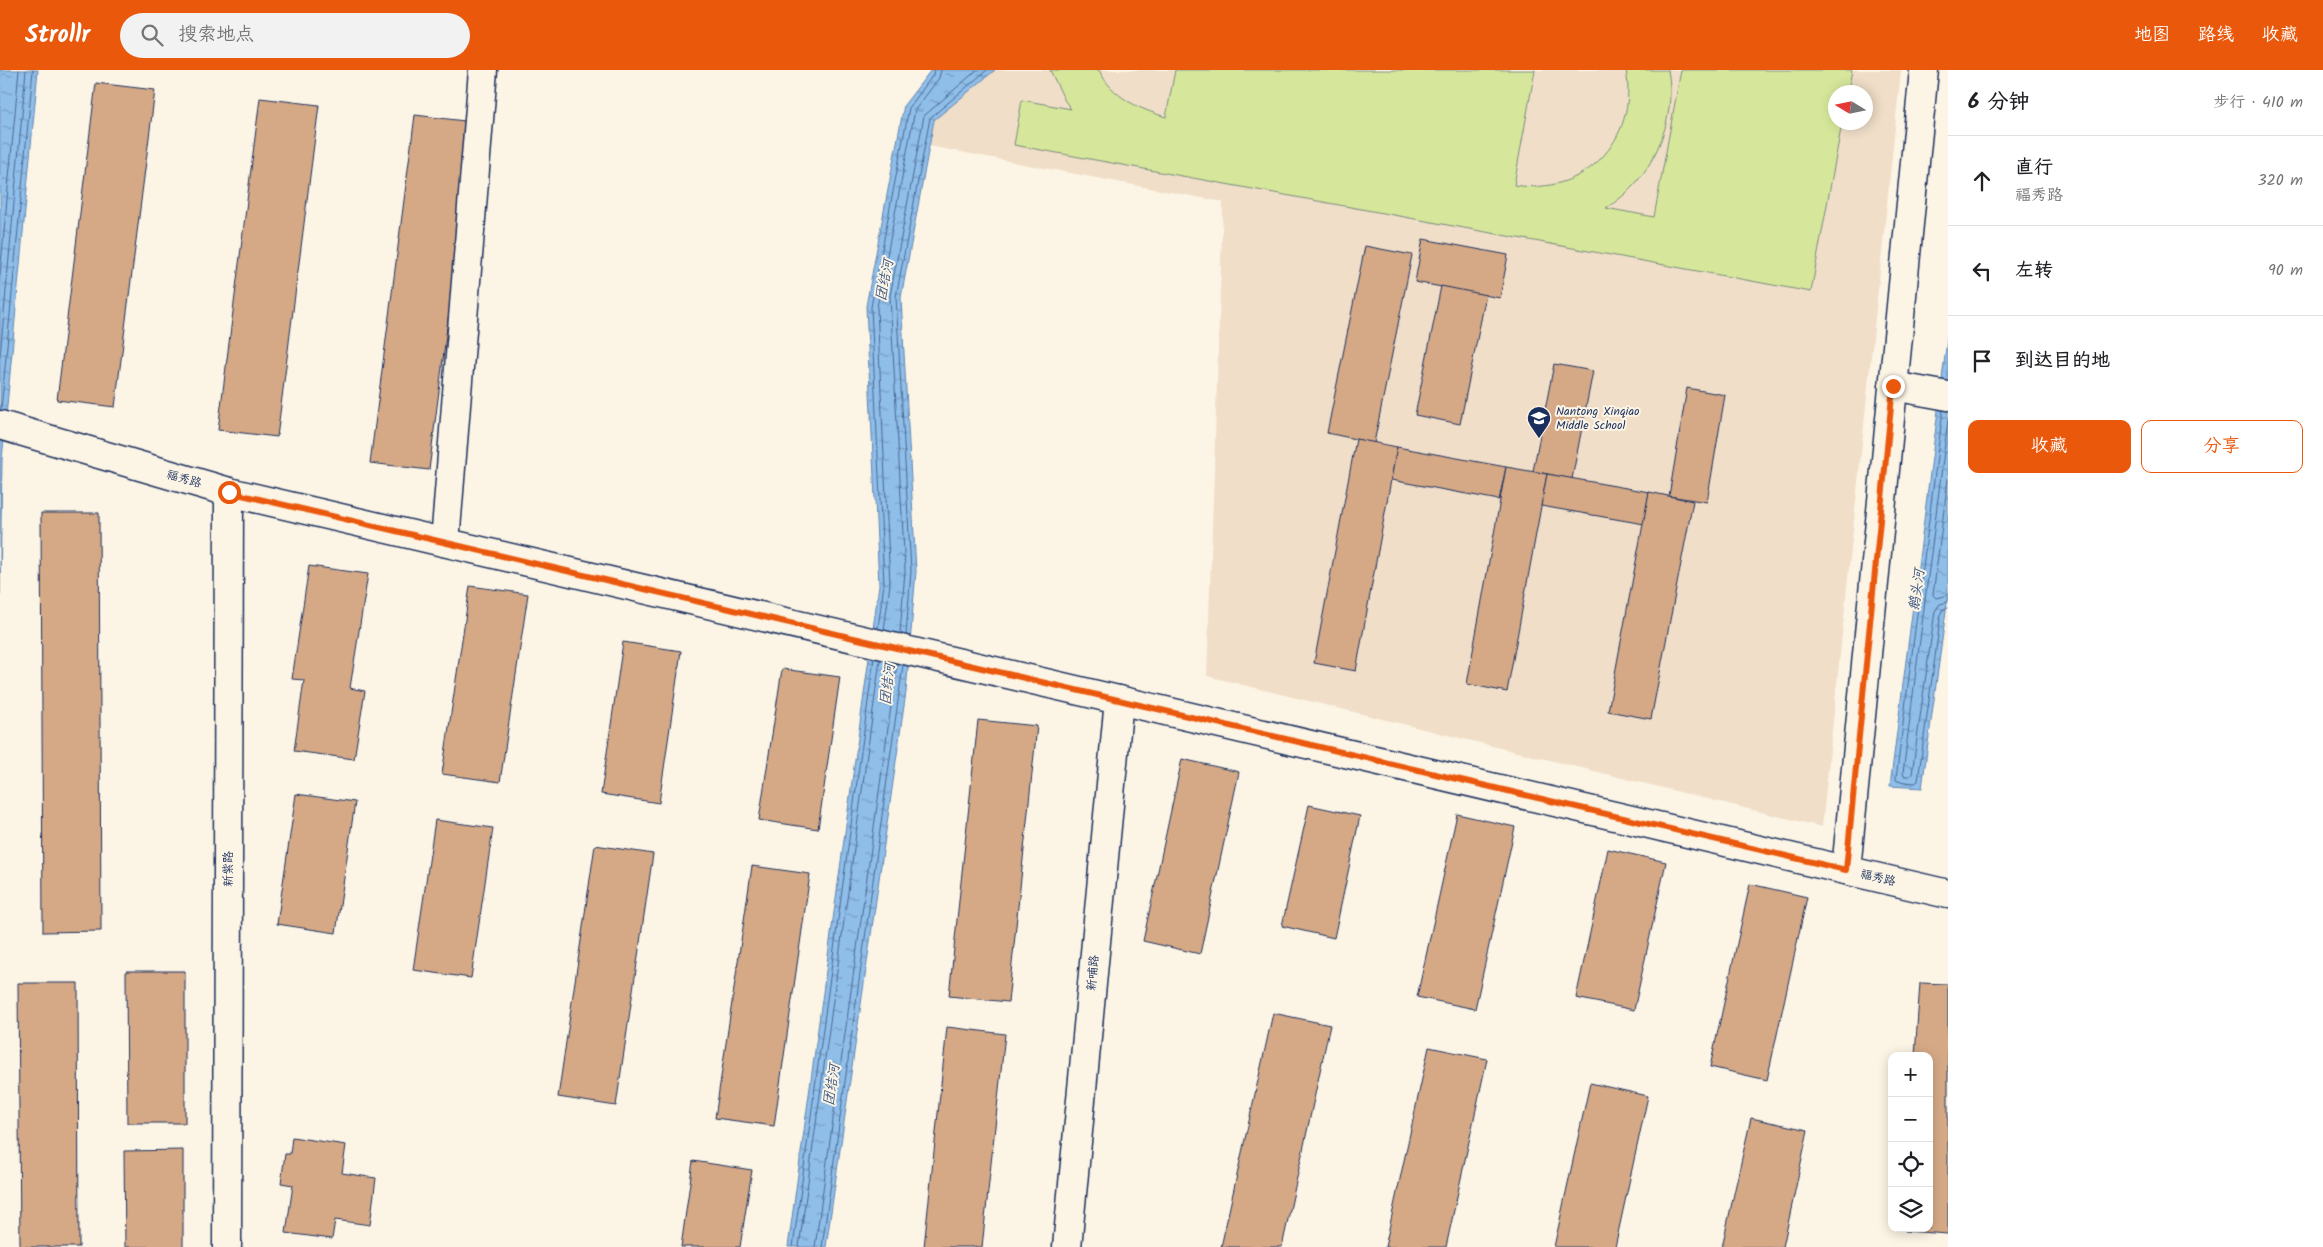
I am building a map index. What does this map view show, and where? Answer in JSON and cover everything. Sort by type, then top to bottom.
[{"type":"street","points":[[445,542],[483,70]]},
{"type":"street","points":[[1846,870],[1924,70]]},
{"type":"street","points":[[1893,386],[1948,396]]},
{"type":"street","name":"福秀路","points":[[0,425],[229,492],[1948,894]]},
{"type":"street","name":"新紫路","points":[[228,1247],[229,492]]},
{"type":"street","name":"新哺路","points":[[1067,1247],[1119,700]]},
{"type":"shaded area","name":"Nantong Xinqiao Middle School","points":[[995,70],[1901,70],[1822,827],[1207,676],[1223,202],[929,146],[934,120]]},
{"type":"green space","points":[[1050,70],[1099,70],[1111,88],[1127,101],[1166,117],[1175,70],[1535,70],[1514,185],[1539,186],[1563,182],[1584,172],[1601,158],[1615,140],[1624,119],[1628,96],[1626,70],[1668,70],[1669,109],[1665,129],[1658,148],[1636,183],[1622,197],[1606,208],[1654,217],[1681,70],[1852,70],[1849,85],[1828,85],[1828,130],[1841,130],[1811,292],[1014,145],[1022,100],[1071,109]]},
{"type":"water","points":[[0,70],[38,70],[2,460],[0,594]]},
{"type":"water","name":"团结河","points":[[931,70],[995,70],[934,120],[901,298],[916,571],[906,692],[826,1247],[788,1247],[879,585],[866,306],[904,105]]},
{"type":"water","name":"鹅头河","points":[[1948,332],[1948,596],[1922,788],[1890,786]]},
{"type":"building","points":[[96,83],[155,90],[115,407],[57,400]]},
{"type":"building","points":[[260,98],[319,105],[277,437],[218,430]]},
{"type":"building","points":[[415,115],[473,122],[429,470],[370,463]]},
{"type":"building","points":[[1423,239],[1508,255],[1500,298],[1415,282]]},
{"type":"building","points":[[1365,246],[1412,255],[1374,443],[1327,433]]},
{"type":"building","points":[[1441,286],[1486,295],[1460,424],[1415,415]]},
{"type":"building","points":[[1554,364],[1593,371],[1572,479],[1533,471]]},
{"type":"building","points":[[1687,388],[1725,395],[1707,502],[1669,496]]},
{"type":"building","points":[[1356,439],[1397,447],[1356,671],[1314,663]]},
{"type":"building","points":[[1397,447],[1506,467],[1499,500],[1391,480]]},
{"type":"building","points":[[1506,467],[1547,474],[1507,692],[1467,684]]},
{"type":"building","points":[[1547,474],[1649,492],[1644,524],[1541,506]]},
{"type":"building","points":[[1649,492],[1693,501],[1651,719],[1608,711]]},
{"type":"building","points":[[41,513],[99,513],[101,931],[43,932]]},
{"type":"building","points":[[309,566],[368,574],[350,688],[365,691],[354,759],[294,751],[304,680],[292,679]]},
{"type":"building","points":[[470,586],[528,594],[500,782],[442,774]]},
{"type":"building","points":[[623,642],[681,651],[659,803],[601,794]]},
{"type":"building","points":[[782,669],[840,677],[818,829],[759,820]]},
{"type":"building","points":[[978,720],[1037,726],[1008,1002],[949,996]]},
{"type":"building","points":[[1182,759],[1239,772],[1200,954],[1143,941]]},
{"type":"building","points":[[296,794],[355,802],[336,933],[277,924]]},
{"type":"building","points":[[1309,805],[1360,816],[1334,938],[1282,926]]},
{"type":"building","points":[[1457,814],[1515,827],[1475,1009],[1417,997]]},
{"type":"building","points":[[435,820],[493,828],[471,978],[413,970]]},
{"type":"building","points":[[595,845],[653,854],[616,1106],[558,1097]]},
{"type":"building","points":[[1608,849],[1666,862],[1634,1010],[1576,998]]},
{"type":"building","points":[[752,866],[810,874],[774,1126],[715,1118]]},
{"type":"building","points":[[1750,884],[1807,897],[1767,1080],[1710,1067]]},
{"type":"building","points":[[126,971],[185,971],[185,1123],[127,1123]]},
{"type":"building","points":[[18,983],[78,983],[79,1247],[20,1247]]},
{"type":"building","points":[[1920,983],[1948,984],[1948,1234],[1919,1232],[1933,1232],[1933,1052],[1915,1052]]},
{"type":"building","points":[[1273,1013],[1330,1025],[1282,1247],[1221,1247]]},
{"type":"building","points":[[947,1027],[1005,1034],[982,1247],[924,1247]]},
{"type":"building","points":[[1429,1047],[1487,1059],[1446,1247],[1385,1247]]},
{"type":"building","points":[[1590,1083],[1648,1096],[1615,1247],[1554,1247]]},
{"type":"building","points":[[1751,1118],[1808,1130],[1783,1247],[1722,1247]]},
{"type":"building","points":[[292,1137],[346,1145],[342,1173],[376,1178],[370,1225],[335,1220],[332,1239],[286,1233],[293,1185],[281,1183],[285,1154],[290,1154]]},
{"type":"building","points":[[183,1150],[183,1247],[125,1247],[124,1151]]},
{"type":"building","points":[[693,1161],[752,1170],[740,1247],[681,1247]]},
{"type":"place","name":"Nantong Xinqiao Middle School","points":[[1539,439]]},
{"type":"route","points":[[229,492],[1846,870],[1893,386]]}]
